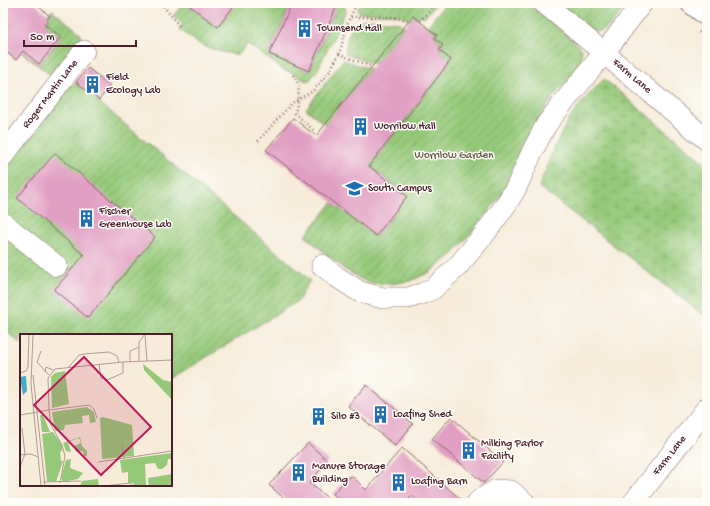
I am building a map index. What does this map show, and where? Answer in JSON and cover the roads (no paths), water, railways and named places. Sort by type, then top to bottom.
[{"type":"main road","points":[[692,3],[707,15]]},
{"type":"street","points":[[322,265],[342,281],[360,292],[383,298],[408,298],[424,294],[434,288],[457,267],[483,236],[505,206],[516,188],[546,125],[604,53],[544,3]]},
{"type":"street","name":"Farm Lane","points":[[642,3],[604,53],[707,140]]},
{"type":"street","name":"Roger Martin Lane","points":[[3,156],[84,51]]},
{"type":"street","points":[[3,223],[57,266]]},
{"type":"street","name":"Farm Lane","points":[[633,503],[707,408]]},
{"type":"street","points":[[477,503],[496,490],[511,491],[526,503]]},
{"type":"place","name":"Townsend Hall","points":[[304,29]]},
{"type":"place","name":"Field Ecology Lab","points":[[93,84]]},
{"type":"place","name":"Worrilow Hall","points":[[361,127]]},
{"type":"place","name":"South Campus","points":[[355,189]]},
{"type":"place","name":"Fischer Greenhouse Lab","points":[[86,218]]},
{"type":"place","name":"Loafing Shed","points":[[380,415]]},
{"type":"place","name":"Silo #3","points":[[318,417]]},
{"type":"place","name":"Milking Parlor Facility","points":[[468,450]]},
{"type":"place","name":"Manure Storage Building","points":[[299,473]]},
{"type":"place","name":"Loafing Barn","points":[[398,482]]},
{"type":"park label","name":"Worrilow Garden","points":[[454,156]]}]
